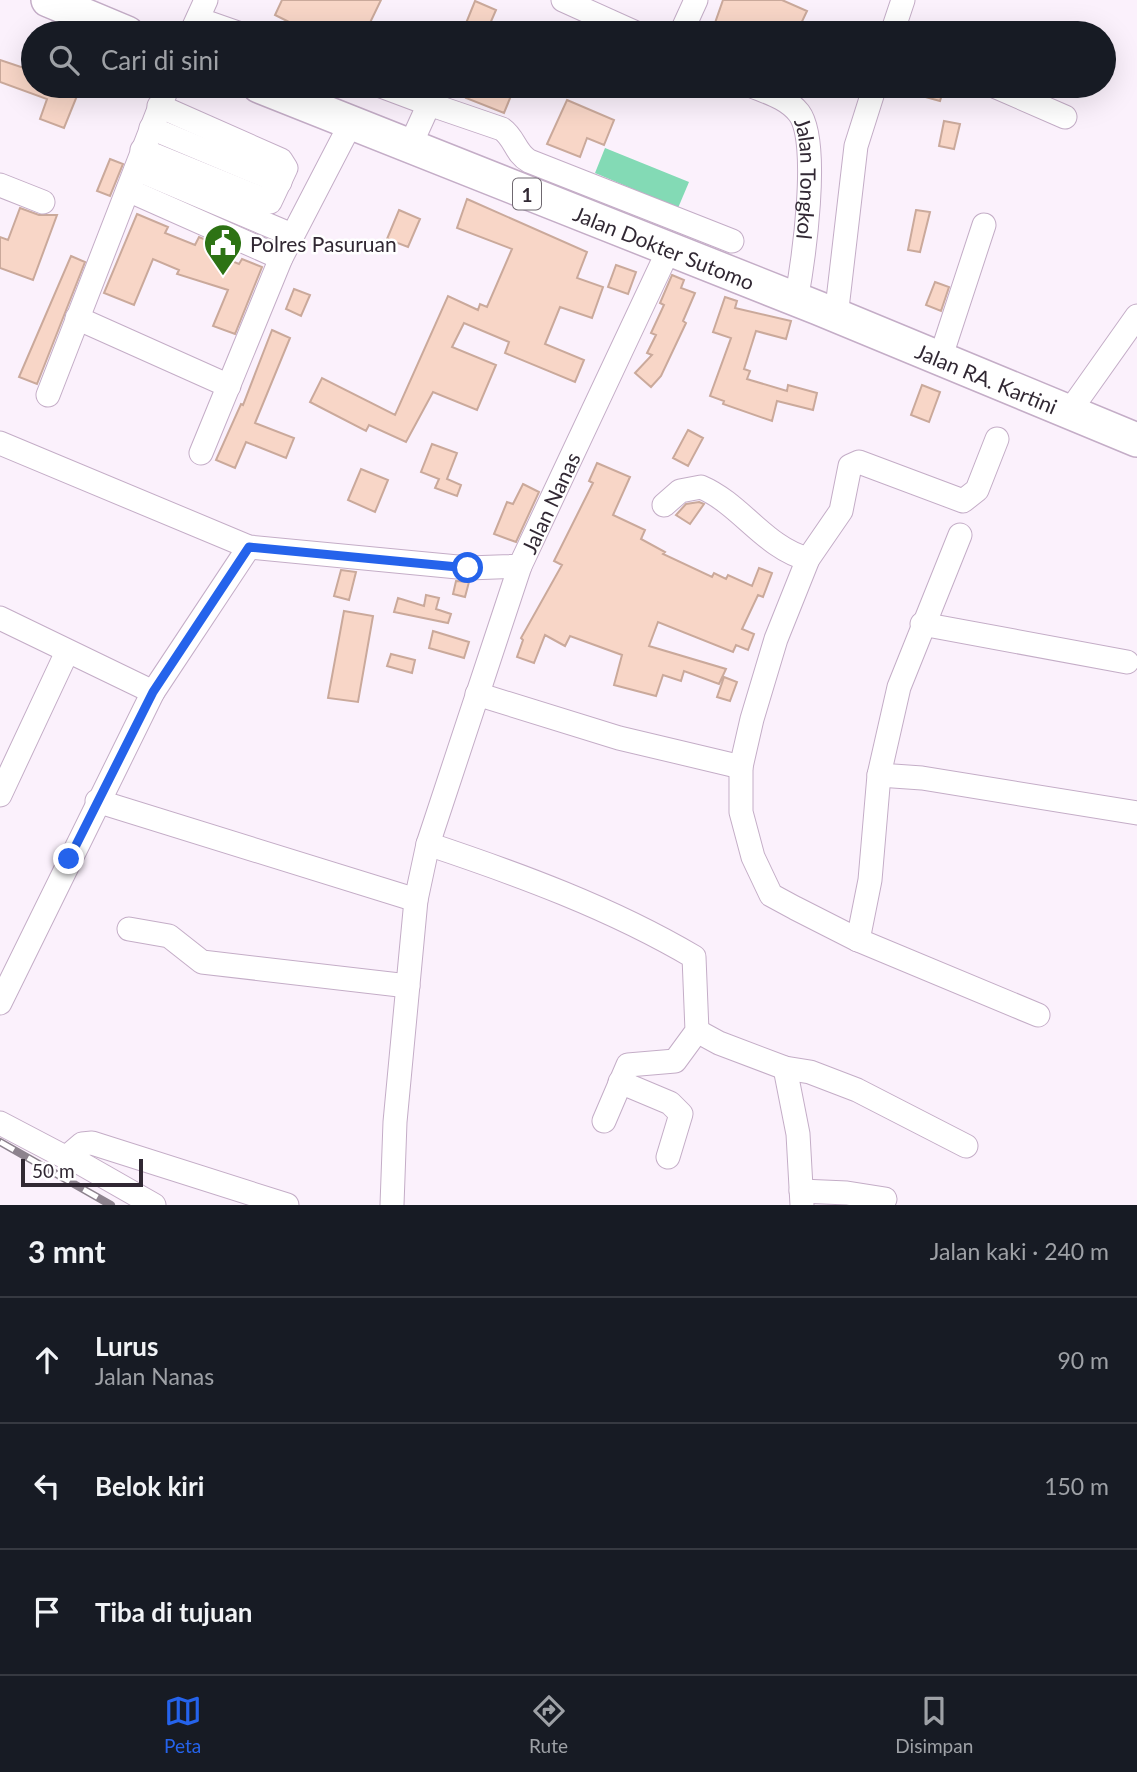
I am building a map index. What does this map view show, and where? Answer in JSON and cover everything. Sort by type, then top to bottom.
[{"type":"highway","points":[[48,0],[98,21]]},
{"type":"highway","name":"Jalan Dokter Sutomo","points":[[289,98],[819,309]]},
{"type":"highway","name":"Jalan RA. Kartini","points":[[819,309],[1137,440]]},
{"type":"street","points":[[563,0],[609,21]]},
{"type":"street","points":[[686,21],[696,0]]},
{"type":"street","points":[[896,21],[903,0]]},
{"type":"street","points":[[48,395],[163,98]]},
{"type":"street","points":[[168,98],[281,160],[286,168],[270,202]]},
{"type":"street","points":[[413,98],[502,129],[510,134],[520,156],[529,161],[732,241]]},
{"type":"street","name":"Jalan Tongkol","points":[[778,98],[787,102],[799,114],[808,135],[803,262],[819,309]]},
{"type":"street","points":[[819,309],[856,146],[871,98]]},
{"type":"street","points":[[1021,98],[1065,117]]},
{"type":"street","points":[[410,146],[429,104]]},
{"type":"street","points":[[201,453],[281,258],[351,123]]},
{"type":"street","points":[[151,128],[270,202],[292,235]]},
{"type":"street","points":[[136,169],[270,202]]},
{"type":"street","points":[[136,169],[281,258]]},
{"type":"street","points":[[0,185],[43,202]]},
{"type":"street","points":[[940,359],[984,225]]},
{"type":"street","name":"Jalan Nanas","points":[[0,443],[249,547],[468,568],[520,566],[668,251]]},
{"type":"street","points":[[1069,412],[1137,316]]},
{"type":"street","points":[[77,318],[229,386]]},
{"type":"street","points":[[997,439],[977,489],[963,501],[855,463],[848,470],[841,511],[793,553],[759,689],[729,765],[753,857],[771,895],[858,940],[1038,1015]]},
{"type":"street","points":[[664,505],[680,491],[701,487],[793,553]]},
{"type":"street","points":[[858,940],[870,880],[878,775],[899,687],[922,624],[960,535]]},
{"type":"street","points":[[0,1003],[97,801],[153,692],[249,547]]},
{"type":"street","points":[[392,1205],[395,1122],[416,900],[428,844],[520,566]]},
{"type":"street","points":[[0,618],[153,692]]},
{"type":"street","points":[[922,624],[1127,662]]},
{"type":"street","points":[[0,795],[66,652]]},
{"type":"street","points":[[477,694],[619,738],[729,765]]},
{"type":"street","points":[[878,775],[922,778],[1137,813]]},
{"type":"street","points":[[97,801],[416,900]]},
{"type":"street","points":[[428,844],[516,873],[694,957],[697,1031],[675,1061],[632,1063],[620,1082],[604,1121]]},
{"type":"street","points":[[129,929],[169,936],[202,962],[408,986]]},
{"type":"street","points":[[697,1031],[719,1043],[857,1090],[966,1146]]},
{"type":"street","points":[[793,1069],[798,1134],[808,1195],[885,1199]]},
{"type":"street","points":[[620,1082],[670,1103],[681,1114],[668,1157]]},
{"type":"street","points":[[0,1123],[61,1155],[68,1156],[154,1205]]},
{"type":"street","points":[[68,1156],[82,1144],[92,1143],[287,1205]]},
{"type":"green space","points":[[605,148],[689,182],[678,208],[595,173]]},
{"type":"building","points":[[282,0],[381,0],[371,21],[287,21],[275,15]]},
{"type":"building","points":[[723,0],[782,0],[807,11],[802,21],[716,21]]},
{"type":"building","points":[[475,1],[496,10],[491,21],[467,21]]},
{"type":"building","points":[[0,60],[21,67],[21,90],[0,82]]},
{"type":"building","points":[[44,98],[76,98],[64,128],[40,119],[47,99]]},
{"type":"building","points":[[466,98],[510,98],[504,113]]},
{"type":"building","points":[[567,100],[614,120],[604,145],[587,138],[580,157],[547,144]]},
{"type":"building","points":[[944,121],[960,124],[954,149],[939,146]]},
{"type":"building","points":[[110,159],[123,164],[110,196],[97,191]]},
{"type":"building","points":[[467,199],[587,252],[577,278],[603,287],[592,318],[560,307],[545,344],[584,360],[575,382],[505,353],[509,342],[464,323],[452,347],[496,365],[477,410],[433,392],[406,442],[369,425],[366,431],[310,402],[322,378],[395,415],[448,296],[478,310],[480,304],[487,307],[512,249],[457,228]]},
{"type":"building","points":[[20,208],[39,215],[57,215],[33,280],[0,268],[0,237],[8,240]]},
{"type":"building","points":[[399,210],[420,219],[408,247],[387,239]]},
{"type":"building","points":[[916,210],[930,212],[920,252],[908,250]]},
{"type":"building","name":"Polres Pasuruan","points":[[137,214],[168,227],[165,233],[195,245],[199,237],[211,242],[207,251],[239,264],[242,259],[262,267],[235,334],[213,326],[228,290],[177,274],[179,270],[153,259],[134,305],[104,293]]},
{"type":"building","points":[[71,256],[85,262],[37,384],[19,377]]},
{"type":"building","points":[[616,265],[636,272],[628,294],[608,287]]},
{"type":"building","points":[[672,275],[684,280],[681,288],[695,293],[683,321],[686,323],[661,376],[651,387],[635,373],[652,355],[647,353],[656,335],[651,333],[664,305],[660,303]]},
{"type":"building","points":[[935,282],[949,287],[941,311],[926,305]]},
{"type":"building","points":[[294,289],[310,295],[301,316],[286,309]]},
{"type":"building","points":[[725,297],[737,301],[735,308],[791,321],[786,339],[756,331],[744,369],[750,371],[747,379],[787,391],[788,385],[817,393],[813,410],[777,401],[772,421],[723,404],[724,401],[710,396],[731,338],[713,332]]},
{"type":"building","points":[[272,330],[290,338],[255,423],[294,438],[286,458],[246,442],[235,468],[216,460],[241,404],[243,405]]},
{"type":"building","points":[[922,385],[940,392],[929,422],[911,415]]},
{"type":"building","points":[[688,430],[703,438],[688,466],[673,458]]},
{"type":"building","points":[[432,444],[457,453],[447,479],[461,485],[457,496],[435,488],[439,479],[421,472]]},
{"type":"building","points":[[597,463],[630,477],[613,515],[645,530],[641,539],[665,552],[663,554],[712,577],[714,573],[726,579],[728,575],[752,586],[759,568],[772,573],[763,597],[758,595],[742,629],[754,634],[748,650],[736,645],[733,652],[658,622],[649,646],[726,669],[719,684],[684,671],[681,681],[663,675],[656,696],[614,685],[622,655],[570,636],[565,646],[545,635],[534,663],[517,657],[523,640],[521,638],[562,565],[554,561],[593,483],[589,481]]},
{"type":"building","points":[[361,469],[388,480],[375,512],[348,500]]},
{"type":"building","points":[[523,484],[539,492],[516,542],[494,534],[507,502],[513,504]]},
{"type":"building","points":[[686,504],[704,504],[690,524],[676,515]]},
{"type":"building","points":[[341,570],[356,572],[349,600],[334,596]]},
{"type":"building","points":[[456,581],[469,582],[465,597],[453,594]]},
{"type":"building","points":[[426,595],[439,598],[436,609],[451,614],[448,623],[394,612],[398,598],[424,606]]},
{"type":"building","points":[[344,611],[373,616],[358,702],[328,698]]},
{"type":"building","points":[[433,631],[469,642],[464,658],[429,648]]},
{"type":"building","points":[[391,654],[415,660],[412,673],[387,666]]},
{"type":"building","points":[[724,677],[737,682],[730,701],[717,697]]},
{"type":"railway","points":[[0,1142],[111,1205]]},
{"type":"place","name":"Polres Pasuruan","points":[[223,277]]},
{"type":"route","points":[[69,859],[153,692],[249,547],[468,568]]}]
